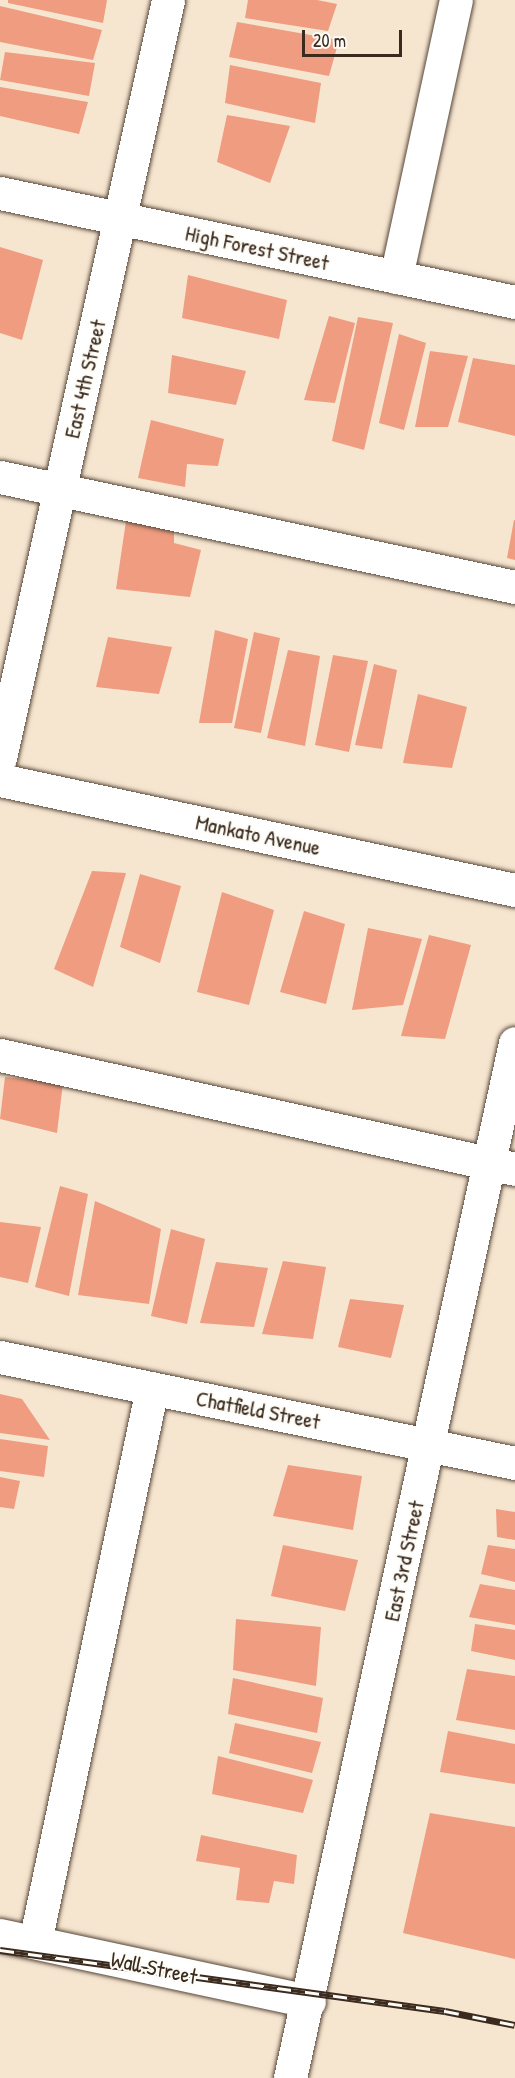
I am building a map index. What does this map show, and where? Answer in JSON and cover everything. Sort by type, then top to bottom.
[{"type":"street","name":"East 4th Street","points":[[0,758],[168,0]]},
{"type":"street","points":[[396,278],[456,0]]},
{"type":"street","name":"High Forest Street","points":[[0,193],[515,302]]},
{"type":"street","points":[[0,477],[515,587]]},
{"type":"street","name":"Mankato Avenue","points":[[0,780],[515,890]]},
{"type":"street","name":"East 3rd Street","points":[[290,2078],[309,2001],[429,1445],[502,1166],[515,1043]]},
{"type":"street","points":[[0,1055],[502,1166]]},
{"type":"street","name":"Chatfield Street","points":[[0,1357],[515,1463]]},
{"type":"street","points":[[35,1942],[152,1388]]},
{"type":"street","name":"Wall Street","points":[[0,1935],[309,2001]]},
{"type":"building","points":[[8,0],[107,0],[103,23],[8,3]]},
{"type":"building","points":[[248,0],[317,0],[337,4],[328,31],[245,18]]},
{"type":"building","points":[[0,6],[102,30],[93,60],[0,42]]},
{"type":"building","points":[[237,22],[339,40],[329,76],[229,57]]},
{"type":"building","points":[[5,52],[95,63],[89,96],[0,80]]},
{"type":"building","points":[[230,65],[321,83],[315,123],[225,103]]},
{"type":"building","points":[[0,87],[88,102],[79,134],[0,116]]},
{"type":"building","points":[[227,115],[290,126],[270,183],[217,162]]},
{"type":"building","points":[[0,247],[43,260],[22,340],[0,333]]},
{"type":"building","points":[[188,275],[287,300],[279,339],[182,318]]},
{"type":"building","points":[[329,316],[355,323],[335,403],[304,400]]},
{"type":"building","points":[[358,317],[393,323],[364,450],[332,441]]},
{"type":"building","points":[[399,334],[426,343],[404,430],[379,423]]},
{"type":"building","points":[[430,351],[468,356],[448,427],[415,427]]},
{"type":"building","points":[[172,355],[246,371],[236,405],[168,393]]},
{"type":"building","points":[[473,358],[515,365],[515,436],[458,422]]},
{"type":"building","points":[[151,420],[224,439],[218,466],[187,464],[185,487],[138,478]]},
{"type":"building","points":[[127,514],[174,525],[174,543],[201,550],[190,597],[116,589]]},
{"type":"building","points":[[515,520],[515,560],[507,558]]},
{"type":"building","points":[[215,630],[248,639],[232,723],[199,723]]},
{"type":"building","points":[[254,632],[280,638],[261,733],[234,728]]},
{"type":"building","points":[[108,637],[172,647],[159,694],[96,687]]},
{"type":"building","points":[[288,650],[320,656],[305,746],[267,738]]},
{"type":"building","points":[[333,655],[368,661],[349,752],[315,745]]},
{"type":"building","points":[[374,664],[397,670],[382,749],[355,745]]},
{"type":"building","points":[[418,694],[467,707],[452,768],[403,763]]},
{"type":"building","points":[[92,871],[126,873],[93,987],[54,969]]},
{"type":"building","points":[[140,874],[181,886],[160,963],[120,947]]},
{"type":"building","points":[[222,892],[274,910],[249,1005],[197,992]]},
{"type":"building","points":[[304,911],[345,924],[326,1004],[280,992]]},
{"type":"building","points":[[368,928],[422,939],[403,1005],[352,1010]]},
{"type":"building","points":[[429,935],[471,945],[445,1039],[401,1036]]},
{"type":"building","points":[[5,1077],[63,1083],[57,1133],[0,1119]]},
{"type":"building","points":[[60,1186],[88,1194],[69,1296],[35,1287]]},
{"type":"building","points":[[95,1201],[161,1229],[149,1304],[78,1295]]},
{"type":"building","points":[[0,1222],[41,1227],[28,1283],[0,1277]]},
{"type":"building","points":[[171,1229],[205,1239],[187,1324],[151,1316]]},
{"type":"building","points":[[283,1261],[326,1267],[313,1339],[262,1334]]},
{"type":"building","points":[[216,1262],[268,1268],[254,1327],[200,1323]]},
{"type":"building","points":[[350,1299],[404,1305],[391,1358],[338,1347]]},
{"type":"building","points":[[0,1394],[22,1399],[50,1440],[0,1433]]},
{"type":"building","points":[[0,1439],[48,1446],[44,1477],[0,1471]]},
{"type":"building","points":[[288,1465],[362,1476],[353,1530],[273,1516]]},
{"type":"building","points":[[0,1477],[20,1481],[14,1509],[0,1507]]},
{"type":"building","points":[[496,1509],[515,1512],[515,1540],[497,1537]]},
{"type":"building","points":[[283,1545],[358,1560],[345,1611],[271,1596]]},
{"type":"building","points":[[488,1545],[515,1549],[515,1582],[481,1574]]},
{"type":"building","points":[[480,1584],[515,1590],[515,1625],[469,1617]]},
{"type":"building","points":[[236,1619],[321,1627],[316,1686],[233,1670]]},
{"type":"building","points":[[475,1624],[515,1630],[515,1660],[471,1651]]},
{"type":"building","points":[[467,1669],[515,1676],[515,1730],[456,1720]]},
{"type":"building","points":[[233,1678],[323,1698],[317,1733],[228,1714]]},
{"type":"building","points":[[235,1723],[321,1742],[312,1773],[229,1753]]},
{"type":"building","points":[[448,1731],[515,1744],[515,1784],[440,1772]]},
{"type":"building","points":[[218,1756],[313,1780],[303,1813],[212,1794]]},
{"type":"building","points":[[430,1813],[515,1827],[515,1959],[403,1933]]},
{"type":"building","points":[[201,1835],[297,1855],[294,1884],[274,1881],[269,1903],[236,1900],[240,1868],[196,1861]]},
{"type":"railway","points":[[0,1950],[445,2011],[515,2025]]}]
